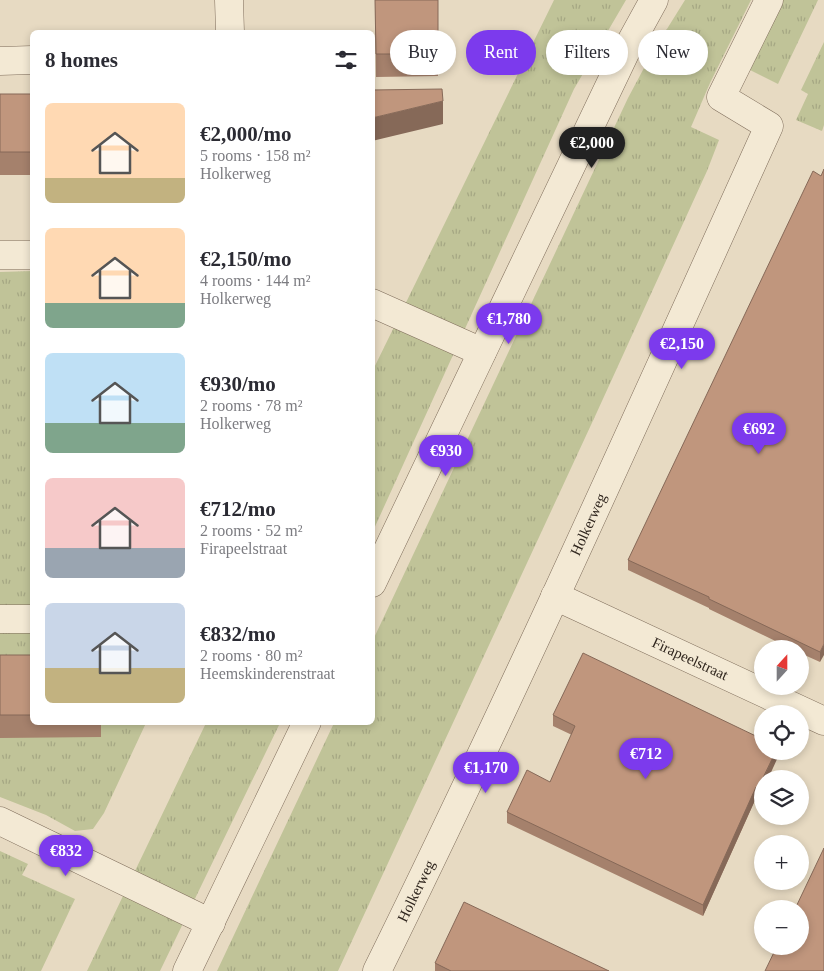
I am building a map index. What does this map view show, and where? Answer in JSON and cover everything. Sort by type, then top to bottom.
[{"type":"street","points":[[229,0],[230,30]]},
{"type":"street","points":[[375,577],[626,51],[654,0]]},
{"type":"street","name":"Holkerweg","points":[[377,971],[439,845],[555,596],[769,126],[722,97],[769,0]]},
{"type":"street","points":[[0,60],[30,60]]},
{"type":"street","points":[[0,255],[30,255]]},
{"type":"street","points":[[375,304],[482,352]]},
{"type":"street","name":"Firapeelstraat","points":[[555,596],[824,721]]},
{"type":"street","points":[[0,619],[30,619]]},
{"type":"street","points":[[187,971],[305,725]]},
{"type":"street","points":[[0,821],[211,923]]},
{"type":"green space","points":[[554,0],[626,0],[608,30],[546,30],[546,75],[582,75],[574,89],[375,527],[375,366],[517,75],[536,75],[536,37]]},
{"type":"green space","points":[[685,0],[751,0],[710,83],[691,127],[719,140],[707,171],[338,971],[217,971],[333,725],[375,725],[375,636],[640,75],[708,75],[708,30],[666,30]]},
{"type":"green space","points":[[780,0],[818,0],[778,84],[748,69]]},
{"type":"green space","points":[[824,42],[824,125],[822,131],[796,120],[808,94],[801,90]]},
{"type":"green space","points":[[30,271],[30,725],[145,725],[104,813],[93,829],[75,831],[46,815],[0,797],[0,272]]},
{"type":"green space","points":[[205,725],[279,725],[160,971],[87,971]]},
{"type":"green space","points":[[0,851],[28,864],[22,875],[75,899],[41,971],[0,971]]},
{"type":"building","points":[[375,0],[438,0],[438,30],[390,30],[390,54],[376,54]]},
{"type":"building","points":[[442,89],[443,101],[375,117],[375,90]]},
{"type":"building","points":[[0,94],[30,94],[30,152],[0,152]]},
{"type":"building","points":[[824,169],[824,644],[820,652],[809,647],[809,640],[795,640],[709,599],[709,597],[628,560],[813,171],[821,176]]},
{"type":"building","points":[[583,653],[754,735],[754,760],[772,760],[767,770],[754,770],[754,791],[703,905],[507,812],[527,770],[550,782],[575,726],[553,715]]},
{"type":"building","points":[[0,655],[30,655],[30,715],[0,715]]},
{"type":"building","points":[[824,848],[824,971],[765,971],[773,955],[809,955],[809,900],[799,900],[804,890],[809,890],[809,880]]},
{"type":"building","points":[[464,902],[609,971],[451,971],[435,963]]}]
